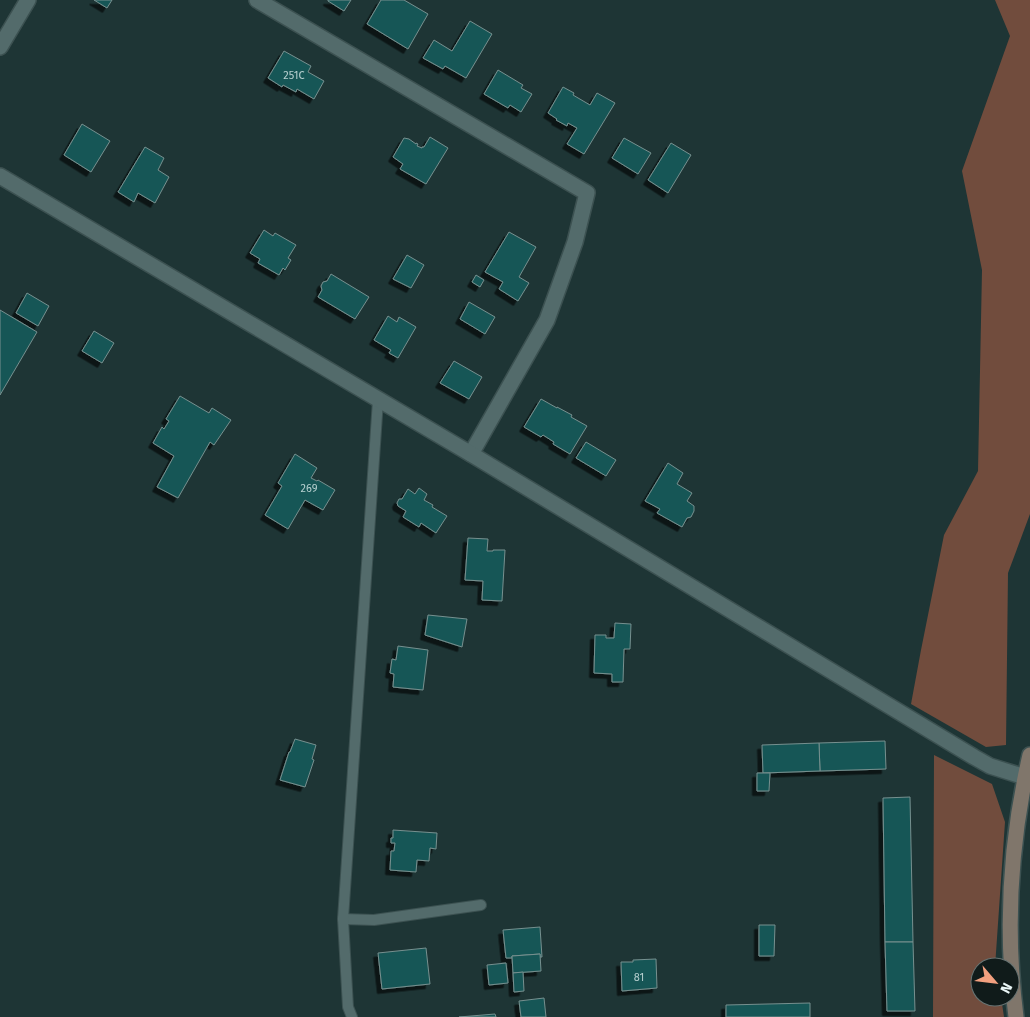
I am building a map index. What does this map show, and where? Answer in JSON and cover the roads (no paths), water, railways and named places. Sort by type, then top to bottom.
[{"type":"street","points":[[0,47],[28,0]]},
{"type":"street","points":[[257,0],[587,193],[575,242],[547,320],[471,454]]},
{"type":"street","points":[[0,176],[471,454],[974,757],[990,766],[1025,777]]},
{"type":"street","points":[[1016,1017],[1010,915],[1015,838],[1030,755]]},
{"type":"lane","points":[[352,1017],[348,1007],[343,919],[378,400]]},
{"type":"lane","points":[[343,919],[374,920],[481,905]]}]
